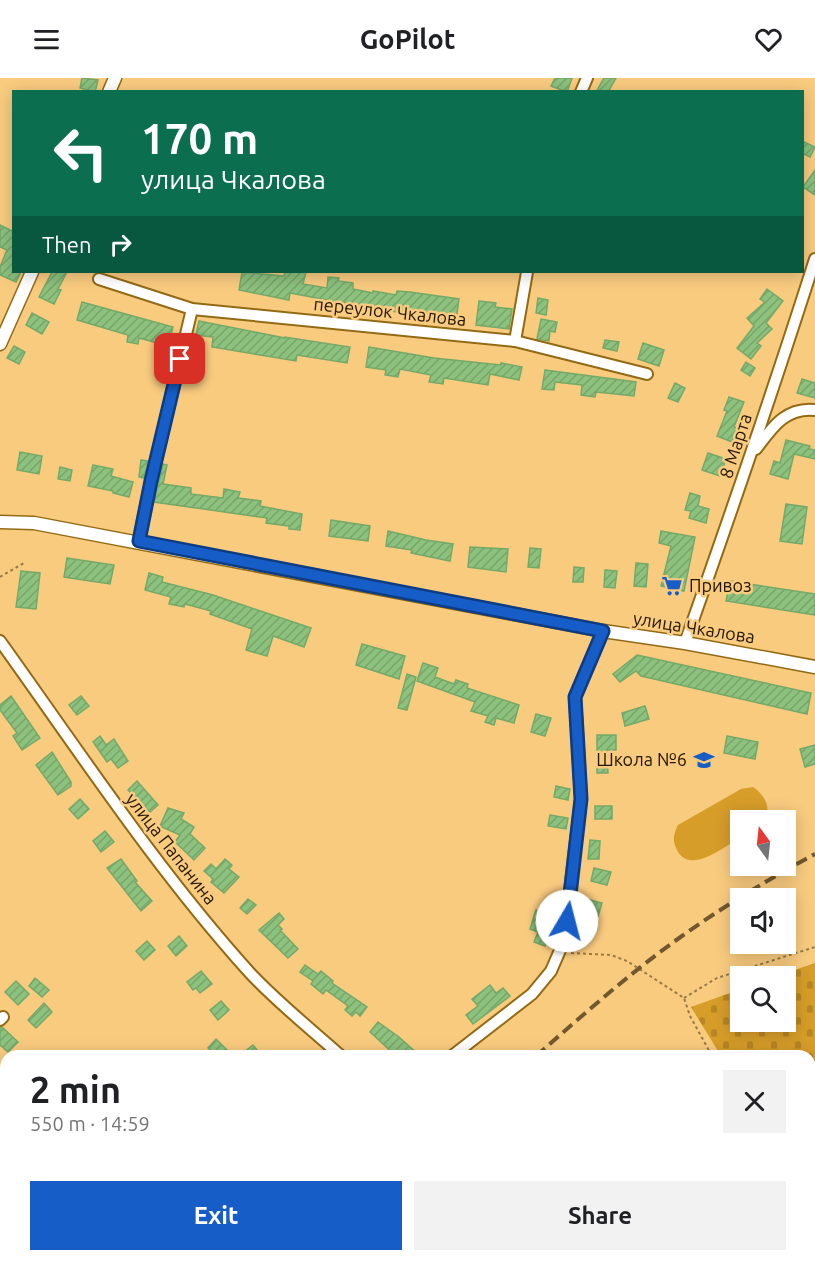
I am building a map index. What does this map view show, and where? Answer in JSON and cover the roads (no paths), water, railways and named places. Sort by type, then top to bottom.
[{"type":"street","name":"8 Марта","points":[[685,643],[751,456],[815,259]]},
{"type":"street","points":[[0,344],[33,273]]},
{"type":"street","points":[[515,341],[527,273]]},
{"type":"street","name":"переулок Чкалова","points":[[99,279],[192,309],[515,341],[647,374]]},
{"type":"street","points":[[139,541],[192,309]]},
{"type":"street","points":[[751,456],[776,422],[790,414],[807,409],[815,410]]},
{"type":"street","name":"улица Чкалова","points":[[0,522],[34,523],[139,541],[603,631],[685,643],[815,667]]},
{"type":"street","points":[[460,1050],[532,994],[551,971],[564,941],[581,799],[575,697],[603,631]]},
{"type":"street","name":"улица Папанина","points":[[0,641],[109,797],[201,915],[252,975],[334,1050]]},
{"type":"railway","points":[[543,1050],[626,979],[682,936],[747,893],[815,854]]},
{"type":"place","name":"Привоз","points":[[672,586]]},
{"type":"place","name":"Школа №6","points":[[704,760]]}]
